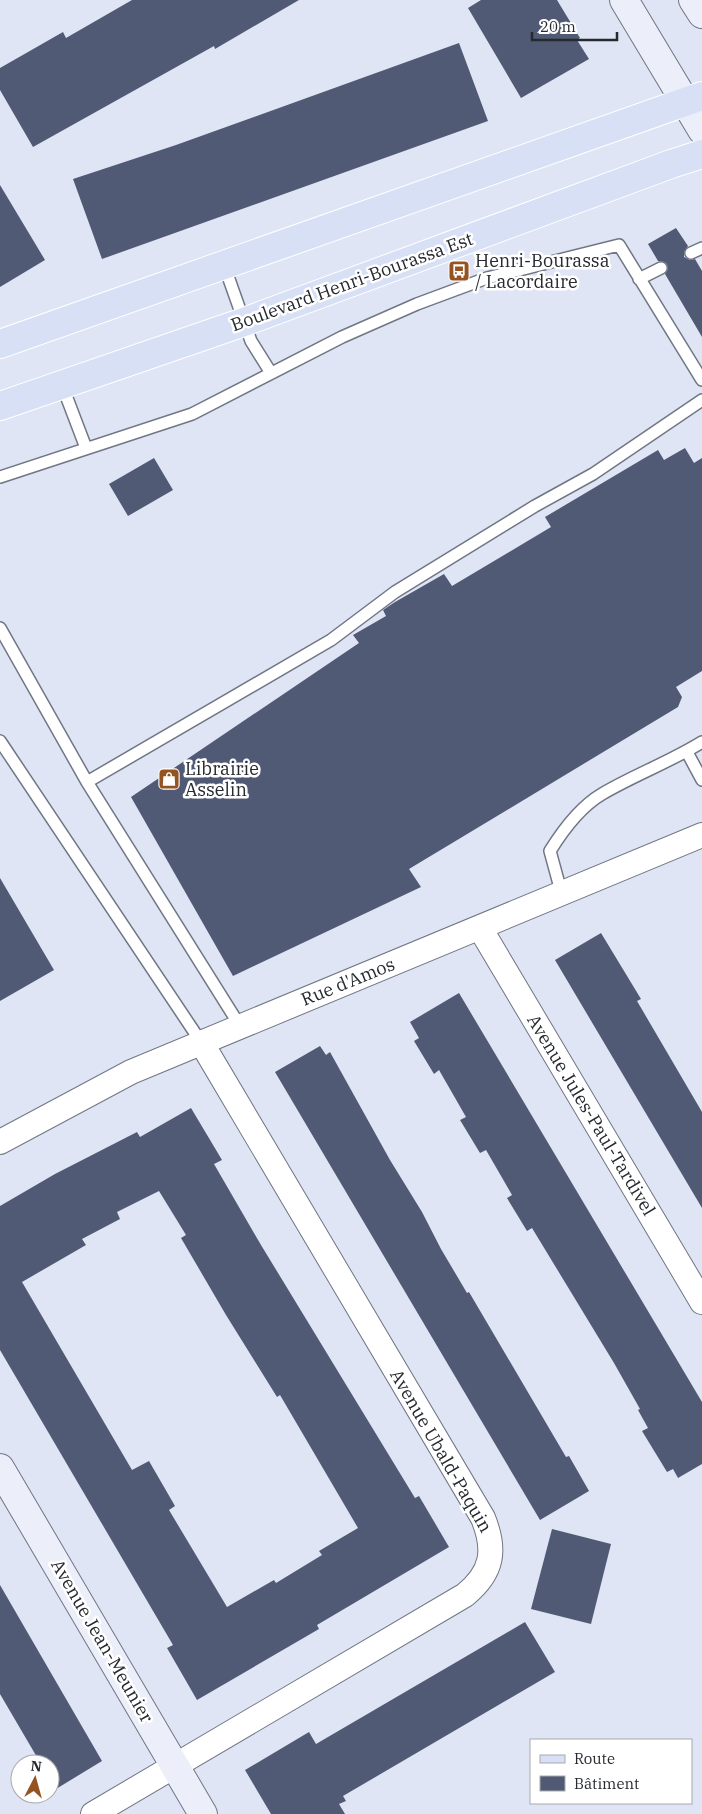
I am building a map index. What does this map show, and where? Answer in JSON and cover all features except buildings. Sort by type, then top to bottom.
[{"type":"main road","points":[[0,344],[693,99]]},
{"type":"main road","name":"Boulevard Henri-Bourassa Est","points":[[0,406],[244,322],[702,154]]},
{"type":"street","points":[[624,0],[693,99],[702,130]]},
{"type":"street","points":[[693,0],[702,14]]},
{"type":"street","name":"Rue d'Amos","points":[[0,1142],[131,1072],[562,895],[702,835]]},
{"type":"street","name":"Avenue Jules-Paul-Tardivel","points":[[480,928],[702,1302]]},
{"type":"street","name":"Avenue Ubald-Paquin","points":[[93,1814],[465,1595],[480,1583],[489,1564],[491,1538],[483,1518],[201,1042]]},
{"type":"street","name":"Avenue Jean-Meunier","points":[[0,1468],[203,1814]]},
{"type":"lane","points":[[0,477],[192,414],[342,337],[417,304],[487,278],[567,260],[619,245],[702,380]]},
{"type":"lane","points":[[224,265],[251,341],[271,373]]},
{"type":"lane","points":[[639,279],[661,268]]},
{"type":"lane","points":[[62,385],[86,448]]},
{"type":"lane","points":[[87,782],[323,645],[395,592],[535,506],[593,474],[702,400]]},
{"type":"lane","points":[[0,628],[87,782],[240,1026]]},
{"type":"lane","points":[[0,741],[201,1042]]},
{"type":"lane","points":[[562,895],[550,851],[565,827],[600,795],[687,752],[702,742]]},
{"type":"lane","points":[[687,752],[702,780]]},
{"type":"place","name":"Henri-Bourassa / Lacordaire","points":[[459,271]]},
{"type":"place","name":"Librairie Asselin","points":[[169,779]]}]
